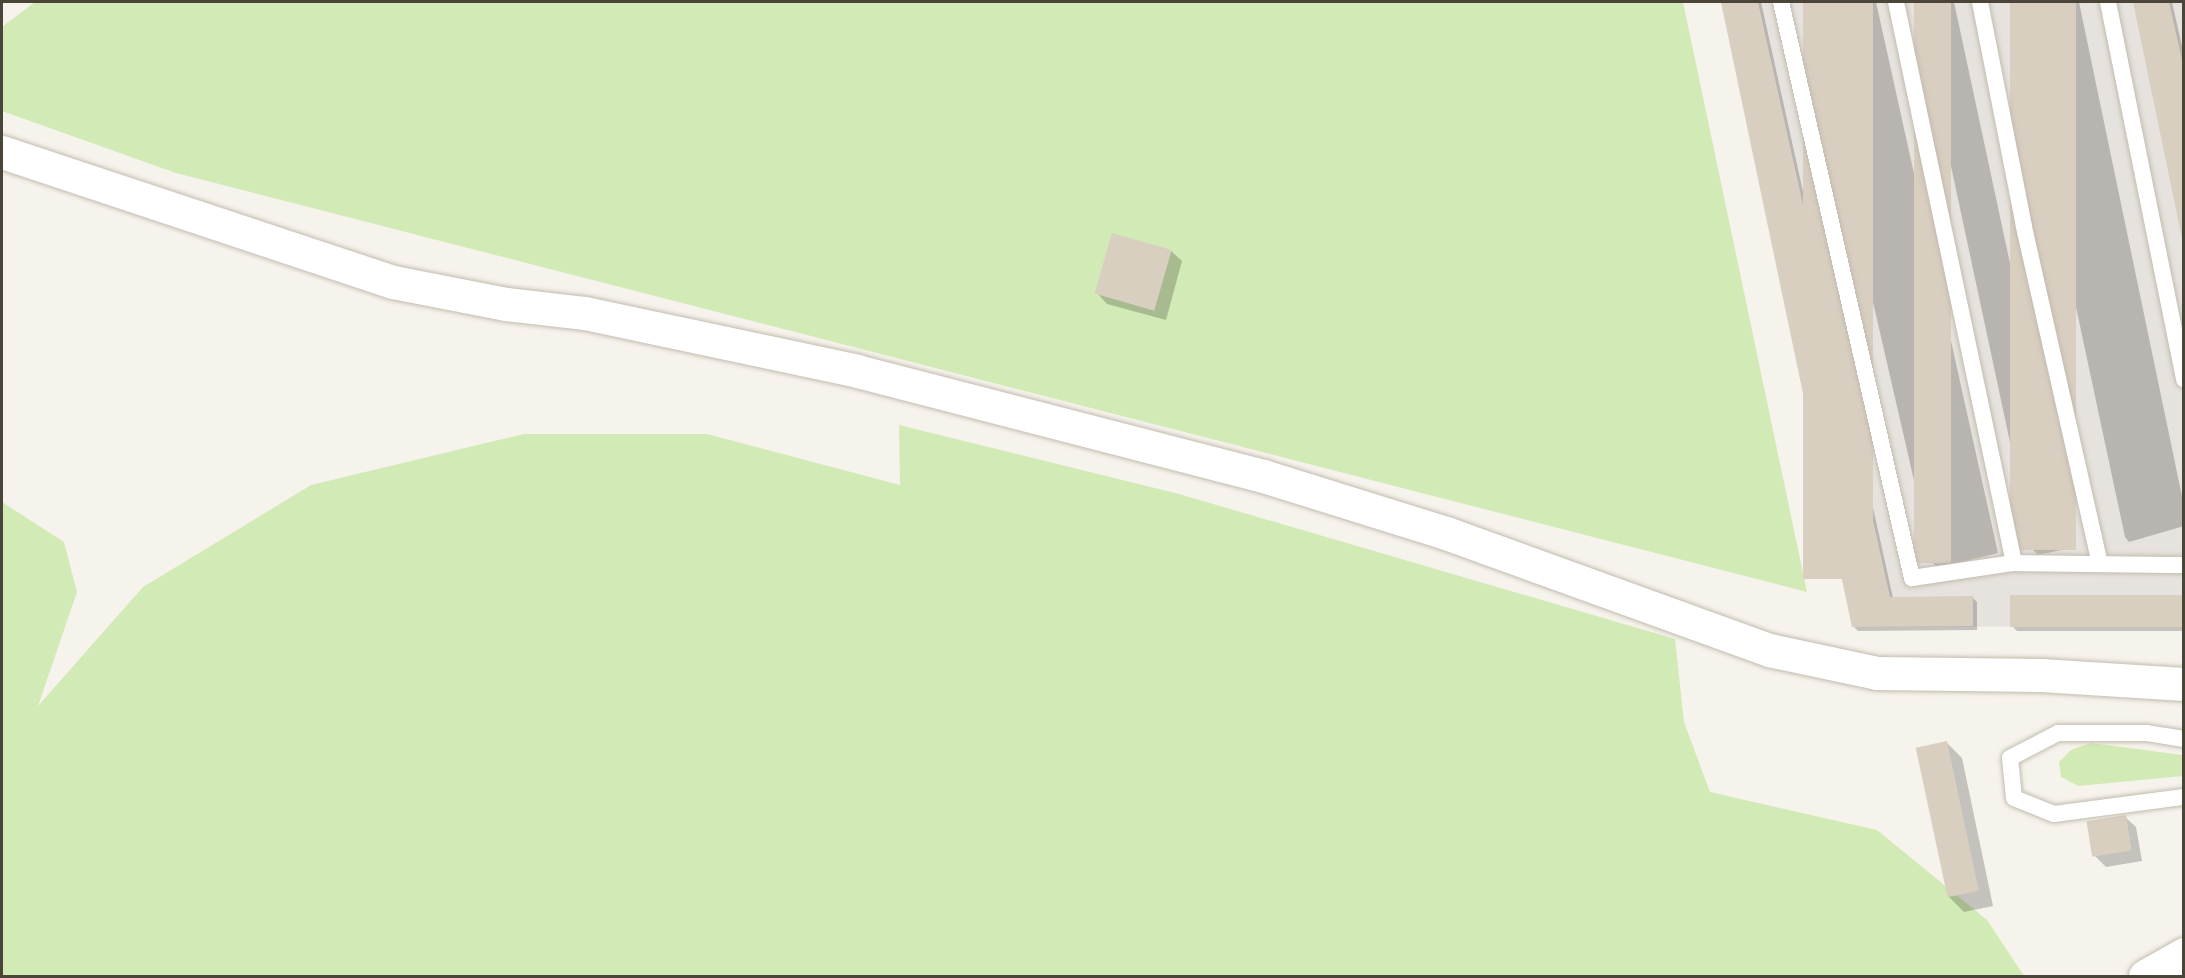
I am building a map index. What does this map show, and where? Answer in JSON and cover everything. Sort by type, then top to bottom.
[{"type":"street","points":[[2,152],[393,282],[506,304],[596,315],[834,366],[1263,476],[1446,533],[1769,650],[1877,673],[2041,675],[2184,684]]},
{"type":"street","points":[[2145,976],[2184,954]]},
{"type":"lane","points":[[1781,2],[1912,578],[2014,563],[2184,565]]},
{"type":"lane","points":[[1896,2],[2014,563]]},
{"type":"lane","points":[[1980,2],[2024,227],[2100,564]]},
{"type":"lane","points":[[2108,2],[2184,380]]},
{"type":"lane","points":[[2184,739],[2147,733],[2058,733],[2010,758],[2014,798],[2054,814],[2184,797]]},
{"type":"shaded area","points":[[1721,2],[2183,2],[2183,626],[1852,627]]},
{"type":"green space","points":[[35,2],[1683,2],[1807,592],[176,173],[2,111],[2,27]]},
{"type":"green space","points":[[899,425],[1179,494],[1675,639],[1684,722],[1710,792],[1877,830],[1987,920],[2024,976],[2,976],[2,502],[64,542],[77,592],[38,706],[143,587],[311,485],[524,434],[707,434],[900,485]]},
{"type":"green space","points":[[2091,743],[2183,755],[2183,776],[2078,786],[2061,777],[2059,762],[2071,750]]},
{"type":"building","points":[[1721,2],[1758,2],[1890,597],[1973,596],[1973,626],[1852,627]]},
{"type":"building","points":[[1803,2],[1873,2],[1873,579],[1803,579]]},
{"type":"building","points":[[1914,2],[1951,2],[1951,563],[1914,563]]},
{"type":"building","points":[[2010,2],[2076,2],[2076,550],[2010,550]]},
{"type":"building","points":[[2133,2],[2169,2],[2184,69],[2184,248]]},
{"type":"building","points":[[1112,233],[1172,250],[1154,311],[1095,294]]},
{"type":"building","points":[[2010,595],[2184,595],[2184,627],[2010,627]]},
{"type":"building","points":[[1947,741],[1979,891],[1948,897],[1916,748]]},
{"type":"building","points":[[2126,815],[2132,851],[2092,857],[2086,821]]}]
